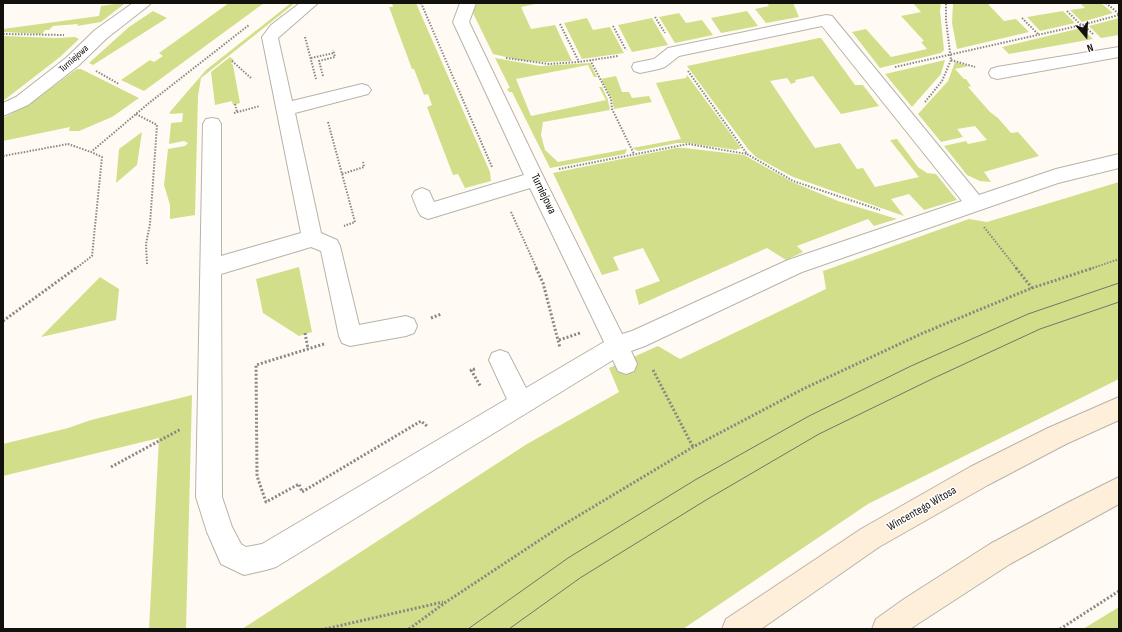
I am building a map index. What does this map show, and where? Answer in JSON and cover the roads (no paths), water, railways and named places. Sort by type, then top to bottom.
[{"type":"main road","name":"Wincentego Witosa","points":[[736,629],[884,530],[985,473],[1057,436],[1119,408]]},
{"type":"main road","points":[[886,629],[914,609],[1000,554],[1119,490]]},
{"type":"street","name":"Turniejowa","points":[[3,110],[22,101],[72,62],[101,34],[143,3]]},
{"type":"street","points":[[310,3],[277,28],[270,37],[312,238]]},
{"type":"street","name":"Turniejowa","points":[[461,9],[534,177],[627,350]]},
{"type":"street","points":[[640,66],[659,63],[674,52],[826,20],[975,203]]},
{"type":"street","points":[[997,73],[1119,52]]},
{"type":"street","points":[[285,109],[321,95],[362,90]]},
{"type":"street","points":[[212,124],[209,497],[220,532],[231,554],[244,560],[266,557],[517,394],[627,350],[795,266],[916,223],[1056,176],[1119,161]]},
{"type":"street","points":[[422,196],[428,212],[443,214],[534,177]]},
{"type":"street","points":[[211,268],[312,238],[330,246],[350,336],[406,326]]},
{"type":"street","points":[[500,360],[517,394]]},
{"type":"tram line","points":[[468,629],[568,558],[695,480],[809,416],[911,366],[1028,314],[1119,283]]},
{"type":"tram line","points":[[509,629],[580,578],[706,500],[819,434],[934,378],[1040,329],[1119,302]]}]
